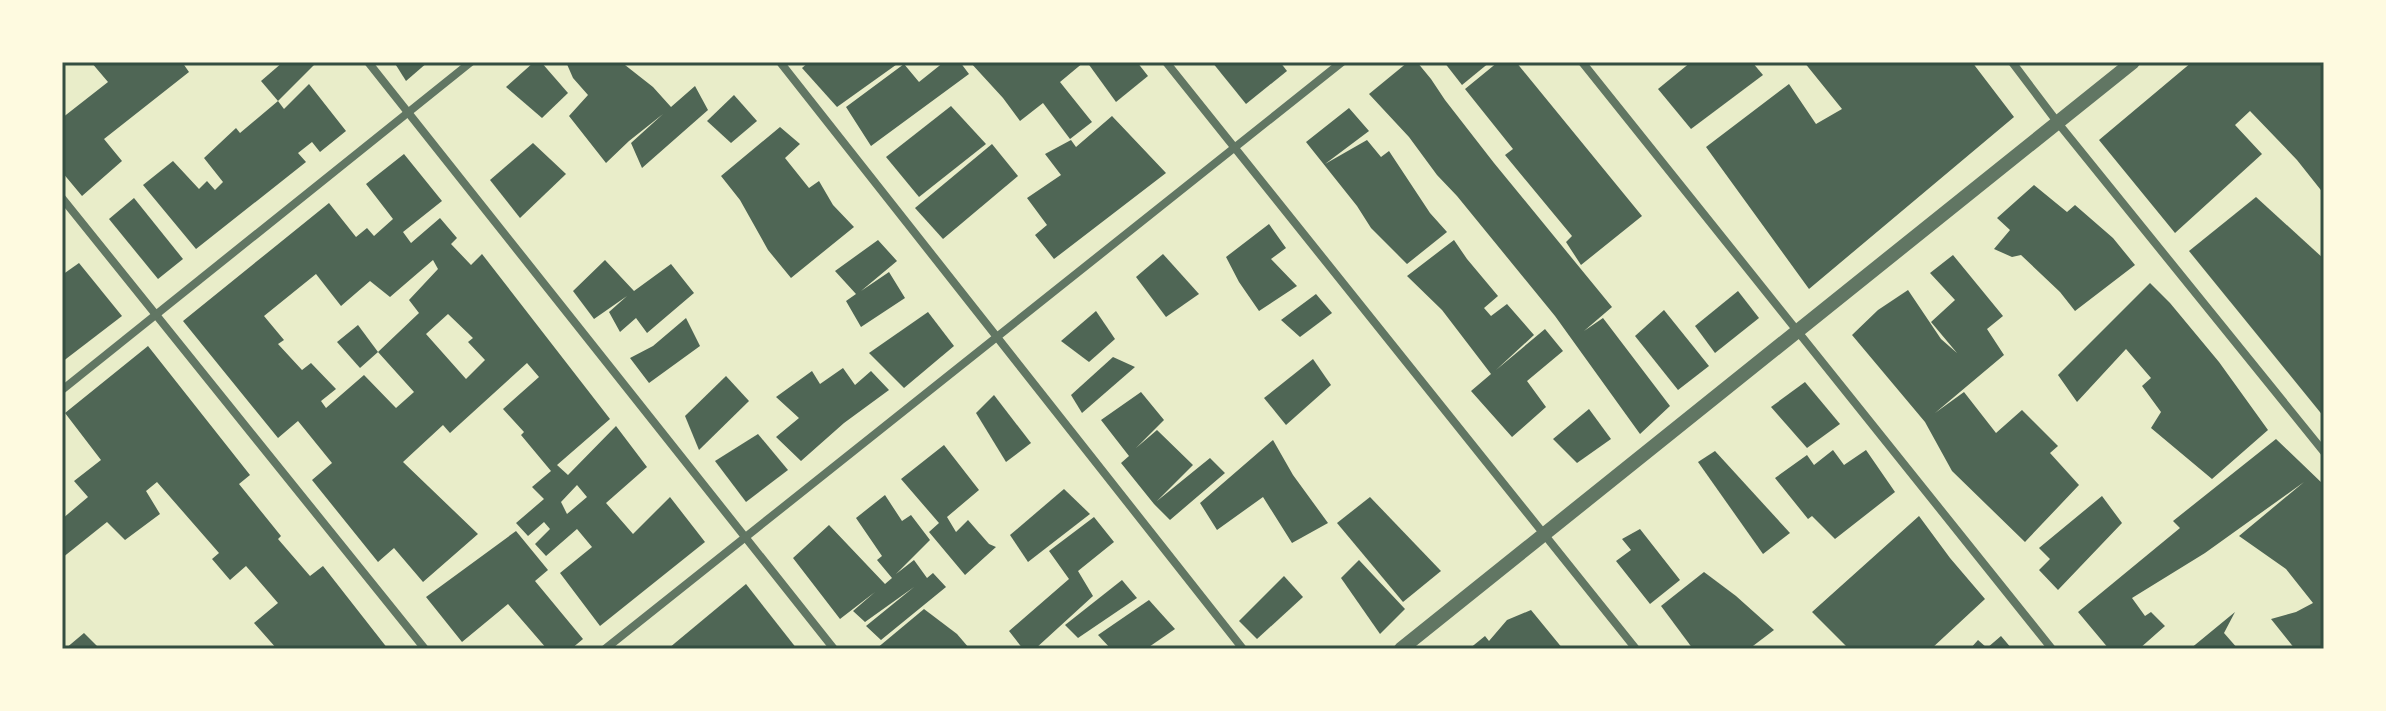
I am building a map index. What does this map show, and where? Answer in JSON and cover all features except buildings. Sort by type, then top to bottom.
[{"type":"street","points":[[368,62],[834,649]]},
{"type":"street","points":[[62,390],[471,62]]},
{"type":"street","points":[[780,62],[1243,649]]},
{"type":"street","points":[[1166,62],[1636,649]]},
{"type":"street","points":[[605,649],[1342,62]]},
{"type":"street","points":[[1582,62],[2052,649]]},
{"type":"street","points":[[2012,62],[2324,452]]},
{"type":"street","points":[[1401,649],[2133,62]]},
{"type":"street","points":[[62,198],[425,649]]}]
